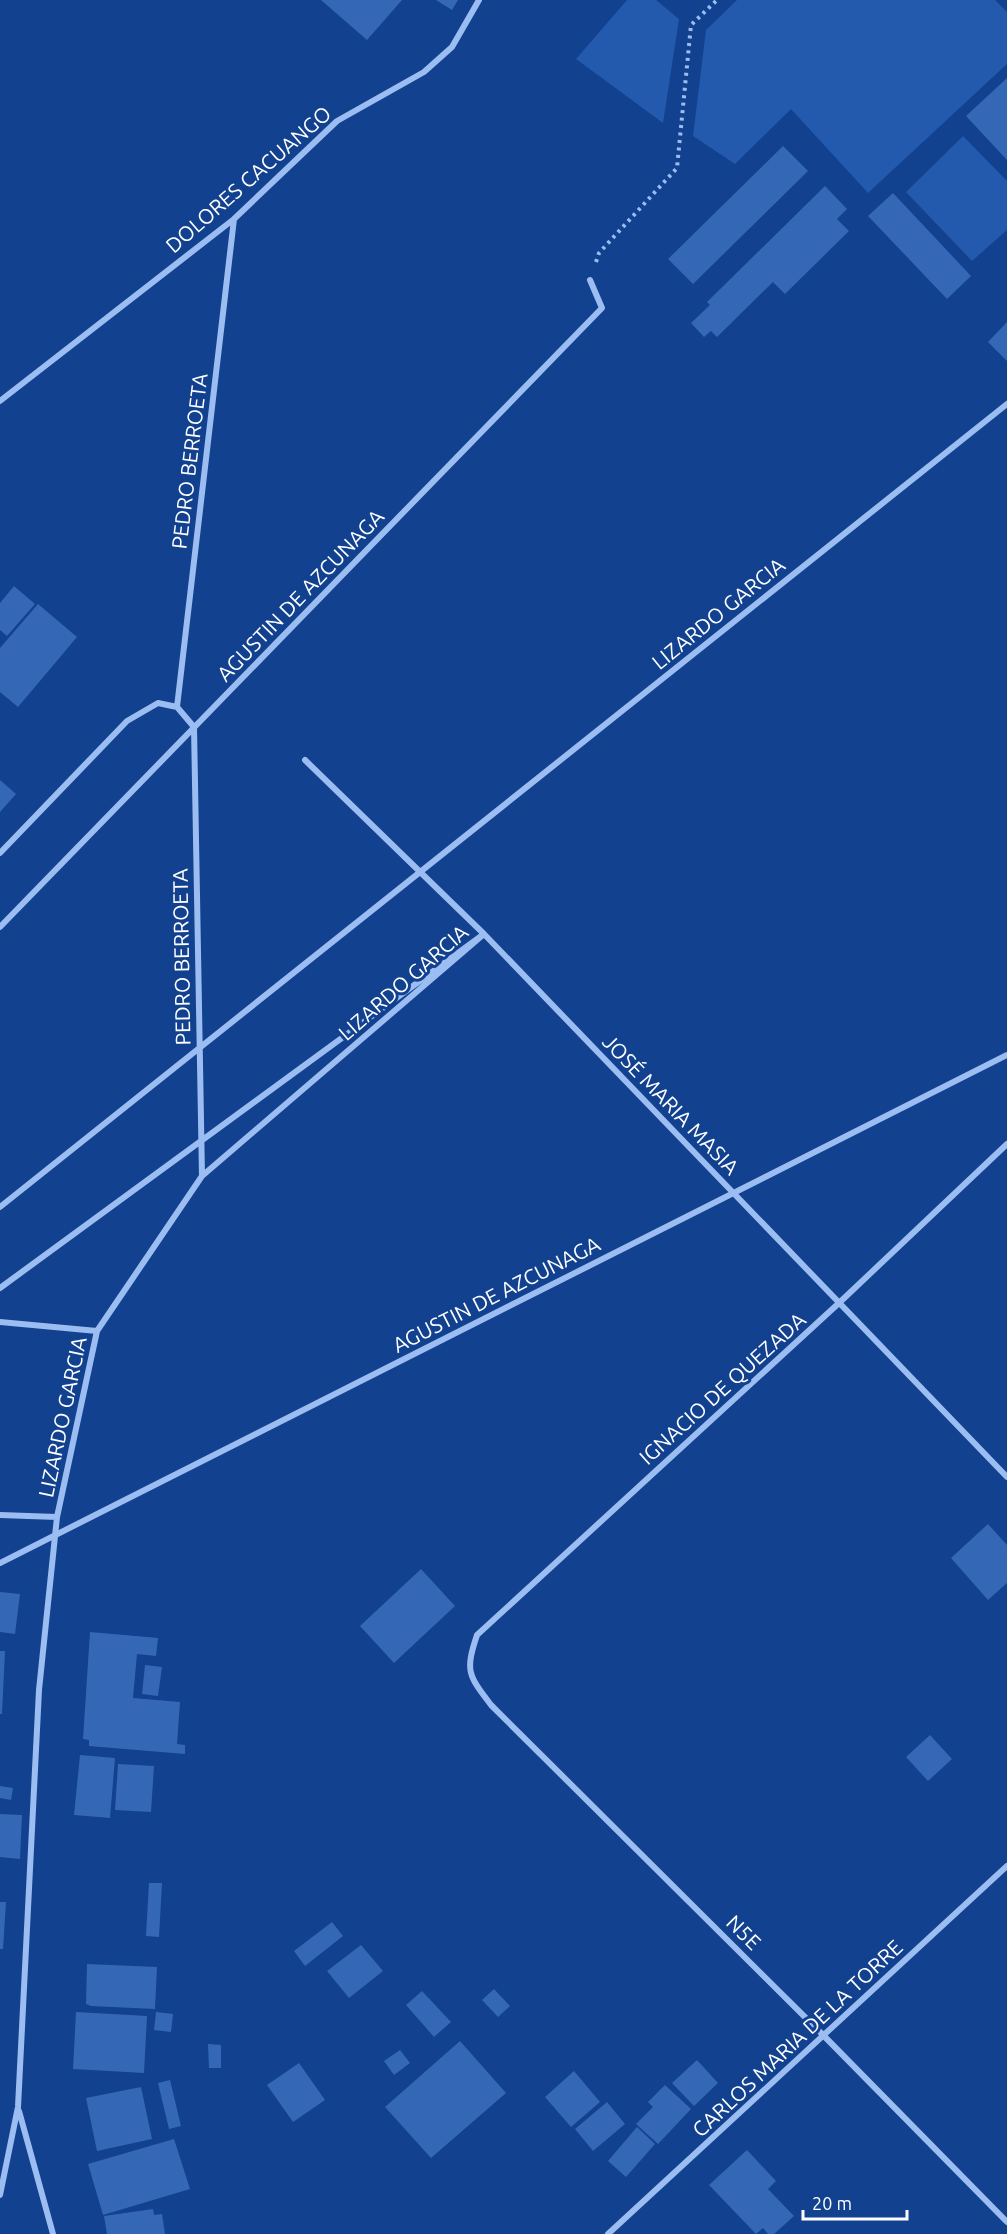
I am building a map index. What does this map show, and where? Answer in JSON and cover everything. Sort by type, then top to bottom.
[{"type":"street","name":"DOLORES CACUANGO","points":[[0,400],[234,219],[337,121],[394,90],[431,65],[452,47],[479,0]]},
{"type":"street","name":"PEDRO BERROETA","points":[[177,707],[234,219]]},
{"type":"street","name":"AGUSTIN DE AZCUNAGA","points":[[0,927],[602,308],[590,279]]},
{"type":"street","name":"LIZARDO GARCIA","points":[[0,1207],[1007,404]]},
{"type":"street","points":[[0,853],[127,721],[158,703],[177,707],[194,728]]},
{"type":"street","name":"PEDRO BERROETA","points":[[194,728],[202,1176]]},
{"type":"street","name":"JOSÉ MARIA MASIA","points":[[305,760],[484,934],[1007,1477]]},
{"type":"street","name":"LIZARDO GARCIA","points":[[0,1288],[484,934]]},
{"type":"street","name":"LIZARDO GARCIA","points":[[0,2195],[18,2107],[39,1690],[57,1517],[97,1331],[202,1176],[484,934]]},
{"type":"street","name":"AGUSTIN DE AZCUNAGA","points":[[0,1563],[1007,1055]]},
{"type":"street","name":"IGNACIO DE QUEZADA","points":[[469,1660],[477,1635],[839,1303],[1007,1144]]},
{"type":"street","points":[[0,1322],[97,1331]]},
{"type":"street","name":"LIZARDO GARCIA","points":[[0,1515],[57,1517]]},
{"type":"street","name":"N5E","points":[[469,1660],[474,1682],[491,1705],[824,2036],[1007,2222]]},
{"type":"street","name":"CARLOS MARIA DE LA TORRE","points":[[608,2234],[1007,1866]]},
{"type":"street","points":[[18,2107],[53,2234]]},
{"type":"path","points":[[590,279],[599,253],[677,168],[691,25],[717,0]]},
{"type":"shaded area","points":[[627,0],[656,0],[679,19],[663,123],[576,59]]},
{"type":"shaded area","points":[[737,0],[995,0],[1007,12],[1007,64],[868,193],[791,109],[735,164],[693,136],[706,30]]},
{"type":"shaded area","points":[[963,136],[1007,181],[1007,230],[972,261],[906,192]]},
{"type":"building","points":[[321,0],[402,0],[367,40]]},
{"type":"building","points":[[436,0],[458,0],[452,10]]},
{"type":"building","points":[[1007,78],[1007,160],[966,116]]},
{"type":"building","points":[[783,146],[808,171],[693,284],[668,259]]},
{"type":"building","points":[[825,186],[847,209],[837,219],[849,231],[785,294],[773,282],[717,337],[711,331],[704,337],[691,323],[710,305],[707,302]]},
{"type":"building","points":[[893,193],[971,276],[947,299],[868,216]]},
{"type":"building","points":[[1007,322],[1007,361],[988,342]]},
{"type":"building","points":[[14,586],[35,604],[7,636],[0,630],[0,603]]},
{"type":"building","points":[[38,604],[77,637],[18,707],[0,692],[0,648]]},
{"type":"building","points":[[0,780],[16,794],[0,812]]},
{"type":"building","points":[[988,1524],[1007,1545],[1007,1583],[988,1600],[951,1558]]},
{"type":"building","points":[[421,1569],[455,1606],[394,1663],[360,1626]]},
{"type":"building","points":[[0,1592],[20,1594],[15,1634],[0,1632]]},
{"type":"building","points":[[90,1632],[158,1638],[156,1656],[137,1654],[133,1698],[180,1702],[177,1744],[185,1745],[185,1754],[89,1746],[89,1740],[83,1739]]},
{"type":"building","points":[[0,1651],[5,1651],[2,1714],[0,1714]]},
{"type":"building","points":[[145,1665],[162,1667],[158,1696],[142,1694]]},
{"type":"building","points":[[930,1735],[952,1759],[928,1781],[906,1757]]},
{"type":"building","points":[[80,1755],[115,1758],[110,1818],[74,1815]]},
{"type":"building","points":[[118,1764],[154,1766],[151,1812],[115,1810]]},
{"type":"building","points":[[0,1786],[13,1788],[11,1800],[0,1798]]},
{"type":"building","points":[[0,1814],[22,1815],[20,1859],[0,1857]]},
{"type":"building","points":[[149,1883],[162,1883],[159,1937],[146,1936]]},
{"type":"building","points":[[0,1902],[6,1902],[3,1949],[0,1949]]},
{"type":"building","points":[[332,1922],[343,1936],[305,1966],[294,1951]]},
{"type":"building","points":[[361,1945],[383,1971],[349,1998],[327,1971]]},
{"type":"building","points":[[87,1964],[157,1967],[155,2009],[86,2004]]},
{"type":"building","points":[[494,1989],[510,2006],[498,2017],[482,2000]]},
{"type":"building","points":[[422,1991],[451,2022],[434,2037],[406,2005]]},
{"type":"building","points":[[76,2012],[147,2016],[144,2073],[73,2069]]},
{"type":"building","points":[[156,2012],[173,2014],[171,2032],[154,2030]]},
{"type":"building","points":[[460,2041],[506,2093],[431,2158],[385,2107]]},
{"type":"building","points":[[208,2044],[221,2045],[221,2068],[209,2068]]},
{"type":"building","points":[[400,2050],[410,2063],[394,2075],[384,2061]]},
{"type":"building","points":[[697,2060],[718,2083],[694,2106],[672,2083]]},
{"type":"building","points":[[299,2063],[325,2100],[293,2122],[267,2085]]},
{"type":"building","points":[[574,2071],[600,2102],[571,2127],[545,2097]]},
{"type":"building","points":[[170,2080],[181,2126],[169,2129],[158,2083]]},
{"type":"building","points":[[665,2085],[691,2109],[658,2144],[636,2124],[653,2107],[648,2102]]},
{"type":"building","points":[[141,2087],[152,2139],[97,2151],[86,2098]]},
{"type":"building","points":[[607,2102],[625,2124],[593,2151],[575,2129]]},
{"type":"building","points":[[637,2127],[655,2144],[626,2177],[608,2161]]},
{"type":"building","points":[[174,2139],[190,2189],[103,2215],[88,2164]]},
{"type":"building","points":[[747,2150],[776,2181],[768,2189],[794,2216],[774,2234],[768,2234],[763,2228],[756,2234],[709,2185]]},
{"type":"building","points":[[153,2209],[154,2215],[162,2214],[165,2234],[107,2234],[104,2216]]}]
